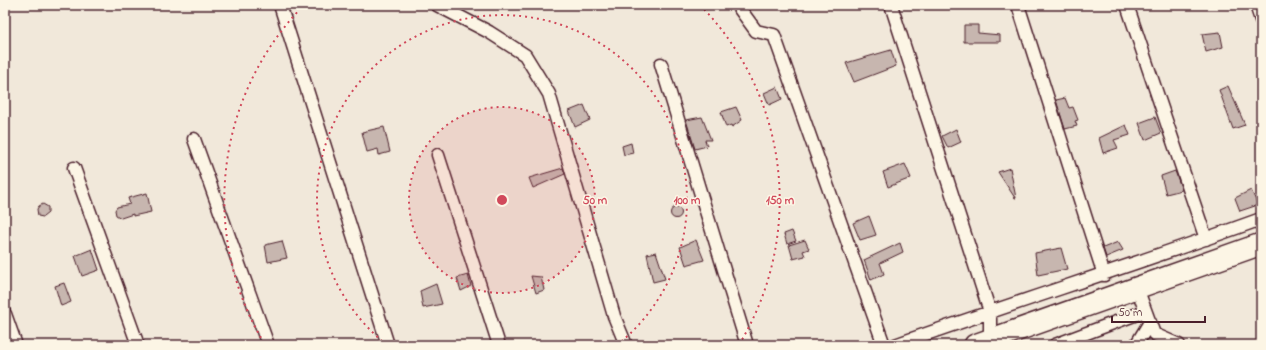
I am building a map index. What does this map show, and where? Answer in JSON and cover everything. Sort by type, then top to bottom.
[{"type":"highway","points":[[982,342],[1261,244]]},
{"type":"street","points":[[280,5],[388,345]]},
{"type":"street","points":[[437,5],[489,32],[525,55],[548,94],[614,316],[626,345]]},
{"type":"street","points":[[737,5],[756,31],[774,35],[884,345]]},
{"type":"street","points":[[891,5],[950,192],[990,312],[982,342]]},
{"type":"street","points":[[1018,5],[1104,274]]},
{"type":"street","points":[[1127,5],[1206,239]]},
{"type":"street","points":[[1256,5],[1261,20]]},
{"type":"street","points":[[661,64],[747,345]]},
{"type":"street","points":[[194,139],[268,345]]},
{"type":"street","points":[[438,156],[499,345]]},
{"type":"street","points":[[74,168],[138,345]]},
{"type":"street","points":[[895,345],[1261,219]]},
{"type":"street","points":[[1137,288],[1154,334],[1179,345]]},
{"type":"street","points":[[5,314],[16,345]]},
{"type":"street","points":[[1055,345],[1148,317]]},
{"type":"street","points":[[1136,345],[1148,317]]},
{"type":"building","points":[[964,25],[978,25],[978,33],[1000,35],[1000,42],[964,42]]},
{"type":"building","points":[[1220,32],[1223,47],[1206,52],[1202,34]]},
{"type":"building","points":[[891,50],[896,66],[854,82],[846,63]]},
{"type":"building","points":[[1228,86],[1245,125],[1233,129],[1219,90]]},
{"type":"building","points":[[777,87],[782,99],[769,105],[764,93]]},
{"type":"building","points":[[1065,98],[1069,108],[1073,107],[1078,120],[1075,121],[1077,126],[1065,129],[1056,100]]},
{"type":"building","points":[[584,105],[590,120],[575,127],[569,111]]},
{"type":"building","points":[[736,107],[742,120],[732,127],[731,125],[726,127],[721,112]]},
{"type":"building","points":[[702,117],[711,140],[705,140],[707,146],[695,149],[686,120]]},
{"type":"building","points":[[1155,117],[1161,133],[1145,140],[1139,123]]},
{"type":"building","points":[[1126,125],[1130,135],[1114,140],[1118,148],[1103,153],[1099,138]]},
{"type":"building","points":[[384,127],[390,152],[379,155],[378,149],[367,152],[362,132]]},
{"type":"building","points":[[956,129],[961,142],[948,148],[942,136]]},
{"type":"building","points":[[631,143],[633,153],[624,155],[622,146]]},
{"type":"building","points":[[905,164],[911,178],[888,187],[883,172]]},
{"type":"building","points":[[563,168],[565,174],[533,188],[529,178]]},
{"type":"building","points":[[1010,168],[1016,198],[998,172]]},
{"type":"building","points":[[1175,171],[1182,190],[1166,194],[1161,176]]},
{"type":"building","points":[[1251,190],[1258,205],[1240,211],[1235,198]]},
{"type":"building","points":[[147,193],[151,212],[133,216],[133,214],[121,218],[116,215],[115,210],[117,207],[130,204],[128,198]]},
{"type":"building","points":[[43,204],[48,207],[48,213],[43,217],[38,216],[37,209]]},
{"type":"building","points":[[674,208],[678,208],[680,209],[680,217],[674,218],[671,215],[671,211]]},
{"type":"building","points":[[869,216],[876,235],[860,240],[853,223]]},
{"type":"building","points":[[792,231],[796,241],[787,244],[784,234]]},
{"type":"building","points":[[696,240],[704,260],[686,265],[680,247]]},
{"type":"building","points":[[805,240],[809,249],[803,251],[805,256],[793,259],[789,245]]},
{"type":"building","points":[[282,241],[287,258],[268,262],[265,245]]},
{"type":"building","points":[[1118,242],[1123,250],[1106,257],[1103,248]]},
{"type":"building","points":[[900,243],[903,252],[880,263],[884,274],[871,280],[864,260]]},
{"type":"building","points":[[1061,248],[1067,269],[1038,275],[1035,253]]},
{"type":"building","points":[[92,249],[99,270],[82,276],[75,256]]},
{"type":"building","points":[[656,252],[665,279],[653,282],[647,254]]},
{"type":"building","points":[[468,275],[471,286],[461,291],[457,278]]},
{"type":"building","points":[[531,276],[541,277],[544,290],[536,293]]},
{"type":"building","points":[[64,283],[71,302],[61,306],[55,286]]},
{"type":"building","points":[[436,284],[442,304],[423,308],[420,291]]}]
